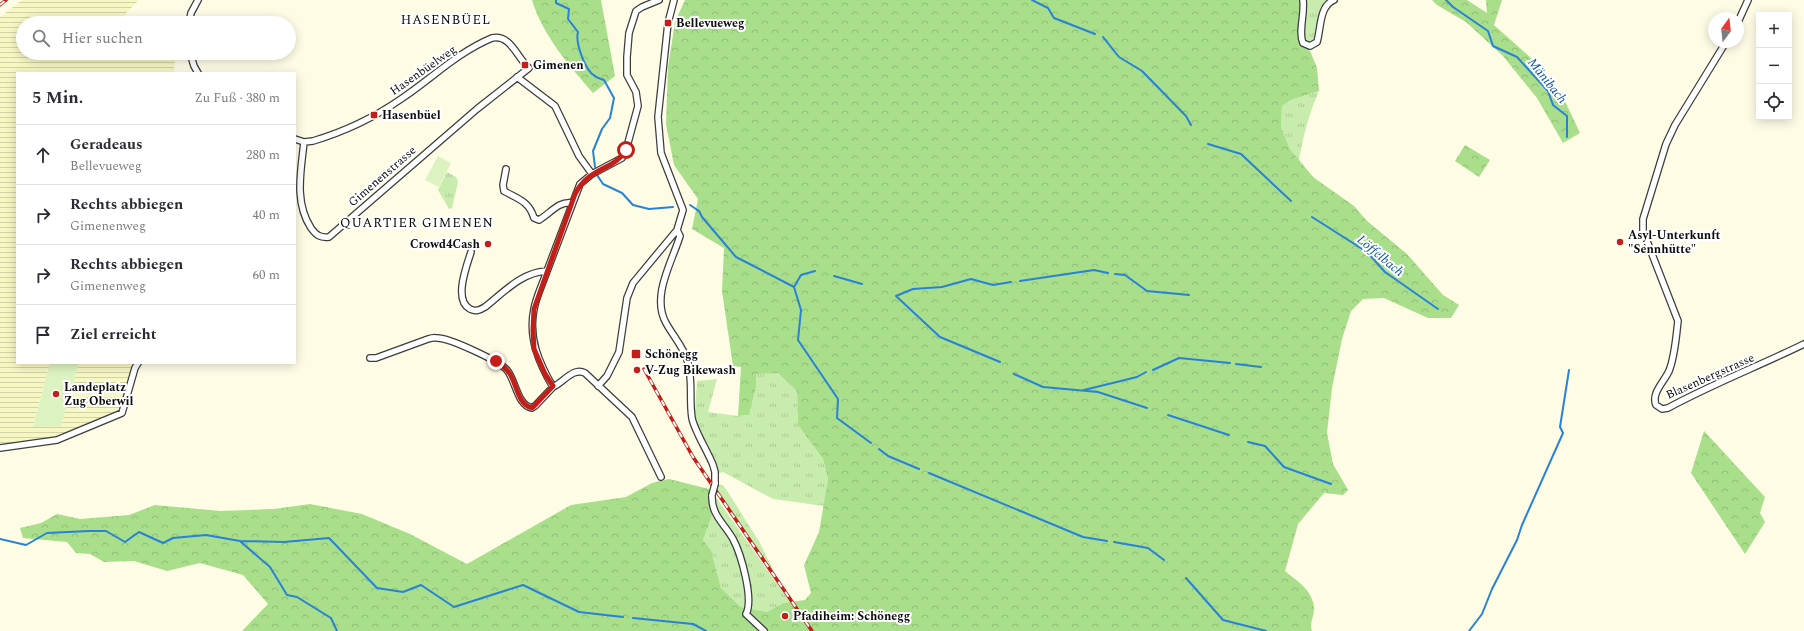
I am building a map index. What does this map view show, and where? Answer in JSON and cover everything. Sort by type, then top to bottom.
[{"type":"street","points":[[190,16],[198,0]]},
{"type":"street","points":[[553,386],[534,349],[534,309],[580,184],[592,174],[622,158],[626,150],[638,106],[636,92],[628,75],[626,57],[629,33],[636,12],[642,7],[659,0]]},
{"type":"street","points":[[598,386],[607,376],[619,352],[627,298],[633,282],[677,230],[683,210],[661,153],[658,135],[659,99],[668,23],[674,0]]},
{"type":"street","points":[[1303,0],[1304,10],[1300,37],[1303,43],[1310,46],[1316,42],[1325,8],[1329,2],[1334,0]]},
{"type":"street","points":[[1743,12],[1748,0]]},
{"type":"street","name":"Hasenbüelweg","points":[[304,142],[319,139],[374,115],[401,99],[442,67],[492,38],[499,37],[506,40],[523,63],[529,68],[517,77]]},
{"type":"street","name":"Blasenbergstrasse","points":[[1722,48],[1675,125],[1666,144],[1643,220],[1643,231],[1678,321],[1677,333],[1668,371],[1656,393],[1654,401],[1656,405],[1662,408],[1668,408],[1705,388],[1756,367],[1804,344]]},
{"type":"street","points":[[192,60],[197,72]]},
{"type":"street","points":[[517,77],[552,102],[579,156],[592,174]]},
{"type":"street","name":"Gimenenstrasse","points":[[304,142],[300,201],[304,215],[316,235],[323,238],[329,237],[477,109],[517,77]]},
{"type":"street","points":[[296,139],[304,142]]},
{"type":"street","points":[[506,169],[502,185],[504,191],[531,208],[534,218],[539,220],[564,202],[572,203]]},
{"type":"street","points":[[677,230],[680,236],[664,283],[661,300],[662,311],[665,322],[688,360],[692,382],[692,420],[715,472],[715,484],[712,495],[713,510],[733,539],[744,568],[749,608],[746,614],[764,631]]},
{"type":"street","points":[[471,252],[463,280],[462,293],[464,302],[471,310],[478,311],[485,308],[526,276],[547,271]]},
{"type":"street","points":[[370,358],[437,338],[467,348],[501,364],[510,374],[521,400],[526,406],[532,408],[553,386],[574,372],[580,371],[585,373],[632,417],[660,477]]},
{"type":"street","points":[[0,448],[57,440],[122,413],[137,365]]},
{"type":"green space","points":[[22,0],[139,0],[126,13],[126,16],[16,16],[16,60],[175,60],[174,72],[16,72],[16,364],[50,364],[33,426],[61,425],[79,364],[135,364],[120,410],[56,438],[0,446],[0,17]]},
{"type":"green space","points":[[532,0],[601,0],[615,76],[593,93],[566,61],[550,38]]},
{"type":"green space","points":[[685,0],[1301,0],[1299,32],[1300,43],[1310,51],[1317,68],[1319,91],[1291,100],[1282,106],[1281,127],[1290,149],[1313,177],[1354,206],[1367,221],[1407,254],[1443,295],[1459,305],[1451,318],[1428,318],[1384,298],[1363,299],[1351,311],[1342,339],[1332,388],[1327,433],[1333,464],[1348,490],[1343,495],[1324,493],[1298,524],[1285,571],[1304,587],[1311,597],[1314,609],[1311,625],[1312,631],[242,631],[268,604],[243,575],[200,563],[167,571],[134,561],[104,562],[90,554],[76,553],[67,542],[23,538],[20,528],[41,523],[57,514],[80,519],[129,515],[155,505],[220,511],[274,509],[310,504],[362,514],[410,534],[467,564],[571,505],[626,497],[652,483],[669,479],[709,489],[712,516],[703,540],[711,550],[721,588],[741,607],[767,612],[783,603],[805,600],[811,593],[804,565],[819,532],[828,479],[823,459],[798,425],[797,391],[778,373],[756,374],[756,387],[749,415],[738,416],[741,367],[733,366],[722,291],[724,248],[692,229],[698,199],[674,165],[666,124],[668,67],[675,22]]},
{"type":"green space","points":[[1306,0],[1327,0],[1322,10],[1313,41],[1307,42],[1303,35]]},
{"type":"green space","points":[[1432,0],[1467,0],[1487,13],[1486,0],[1502,0],[1494,25],[1530,57],[1563,97],[1580,133],[1563,143],[1537,98],[1503,56],[1466,22],[1437,5]]},
{"type":"green space","points":[[1319,91],[1312,108],[1302,142],[1299,160],[1290,149],[1281,127],[1282,106],[1291,100]]},
{"type":"green space","points":[[1465,145],[1490,160],[1479,177],[1455,161]]},
{"type":"green space","points":[[438,156],[451,163],[439,187],[425,180]]},
{"type":"green space","points":[[447,172],[456,177],[458,182],[452,208],[449,209],[438,190]]},
{"type":"green space","name":"Landeplatz Zug Oberwil","points":[[50,364],[79,364],[61,426],[33,427]]},
{"type":"green space","points":[[778,372],[797,391],[798,425],[823,459],[828,479],[824,506],[773,499],[723,472],[719,473],[696,420],[695,412],[697,381],[717,379],[708,412],[738,416],[749,415],[756,387],[755,374]]},
{"type":"green space","points":[[1704,431],[1765,497],[1760,513],[1765,522],[1745,554],[1691,473]]},
{"type":"green space","points":[[717,484],[722,485],[726,489],[760,543],[776,576],[716,490]]},
{"type":"green space","points":[[715,496],[790,602],[783,603],[767,612],[751,609],[746,580],[738,552],[731,534],[718,511]]},
{"type":"green space","points":[[712,516],[729,535],[737,552],[744,580],[747,608],[741,607],[721,588],[711,550],[703,540]]},
{"type":"waterway","points":[[556,0],[556,3],[569,9],[568,19],[578,32],[577,37],[579,49],[584,63],[591,73],[604,80],[614,98],[610,118],[602,129],[593,151],[595,167]]},
{"type":"waterway","name":"Löffelbach","points":[[1032,0],[1048,8],[1054,18],[1095,34]]},
{"type":"waterway","name":"Mänibach","points":[[1446,0],[1453,7],[1488,31],[1493,46],[1517,57],[1548,91],[1553,105],[1567,116],[1567,137]]},
{"type":"waterway","name":"Löffelbach","points":[[1103,37],[1119,57],[1142,71],[1186,116],[1191,125]]},
{"type":"waterway","name":"Löffelbach","points":[[1208,144],[1241,154],[1291,201]]},
{"type":"waterway","points":[[597,175],[603,184],[622,193],[633,205],[649,209],[673,207]]},
{"type":"waterway","points":[[690,205],[699,211],[702,217],[736,257],[794,287],[801,275],[815,271]]},
{"type":"waterway","name":"Löffelbach","points":[[1312,217],[1367,252],[1385,272],[1438,309]]},
{"type":"waterway","points":[[1020,281],[1094,270],[1108,273]]},
{"type":"waterway","points":[[1115,274],[1125,275],[1147,291],[1189,295]]},
{"type":"waterway","points":[[834,276],[862,284]]},
{"type":"waterway","points":[[1000,362],[940,337],[896,296],[913,289],[942,287],[971,279],[993,285],[1011,282]]},
{"type":"waterway","points":[[794,287],[801,310],[798,340],[838,399],[837,418],[871,443]]},
{"type":"waterway","points":[[1153,370],[1179,358],[1230,363]]},
{"type":"waterway","points":[[1236,364],[1261,367]]},
{"type":"waterway","points":[[1469,631],[1482,614],[1492,589],[1517,540],[1522,525],[1563,433],[1560,427],[1569,370]]},
{"type":"waterway","points":[[1084,390],[1137,377],[1146,372]]},
{"type":"waterway","points":[[1014,374],[1043,387],[1098,392],[1147,408]]},
{"type":"waterway","points":[[1168,415],[1229,435]]},
{"type":"waterway","points":[[1248,442],[1265,446],[1284,467],[1331,484]]},
{"type":"waterway","points":[[879,449],[888,456],[919,469]]},
{"type":"waterway","points":[[929,473],[1083,537],[1107,541]]},
{"type":"waterway","points":[[0,539],[26,545],[47,533],[89,531],[106,531],[125,542],[139,532],[163,543],[173,538],[206,535],[240,541],[284,542],[329,538],[377,588],[403,592],[421,585],[454,607],[523,585],[579,612],[623,617]]},
{"type":"waterway","points":[[241,542],[270,567],[287,595],[297,597],[331,618],[337,631]]},
{"type":"waterway","points":[[1114,542],[1148,548],[1164,560]]},
{"type":"waterway","points":[[1186,578],[1223,620],[1266,631]]},
{"type":"waterway","points":[[633,618],[693,624],[706,631]]},
{"type":"railway","points":[[0,5],[6,0]]},
{"type":"railway","points":[[644,369],[693,457],[812,631]]},
{"type":"place","name":"Bellevueweg","points":[[668,23]]},
{"type":"place","name":"Gimenen","points":[[525,65]]},
{"type":"place","name":"Hasenbüel","points":[[374,115]]},
{"type":"place","name":"Asyl-Unterkunft \"Sennhütte\"","points":[[1620,242]]},
{"type":"place","name":"Crowd4Cash","points":[[488,244]]},
{"type":"place","name":"Schönegg","points":[[636,354]]},
{"type":"place","name":"V-Zug Bikewash","points":[[637,370]]},
{"type":"place","name":"Landeplatz Zug Oberwil","points":[[56,394]]},
{"type":"place","name":"Pfadiheim: Schönegg","points":[[785,616]]},
{"type":"district","name":"HASENBÜEL","points":[[446,19]]},
{"type":"district","name":"QUARTIER GIMENEN","points":[[417,222]]},
{"type":"route","points":[[496,361],[501,364],[510,374],[521,400],[526,406],[532,408],[546,396],[553,386],[545,374],[534,349],[534,309],[547,271],[566,224],[575,194],[580,184],[592,174],[622,158],[626,150]]}]
